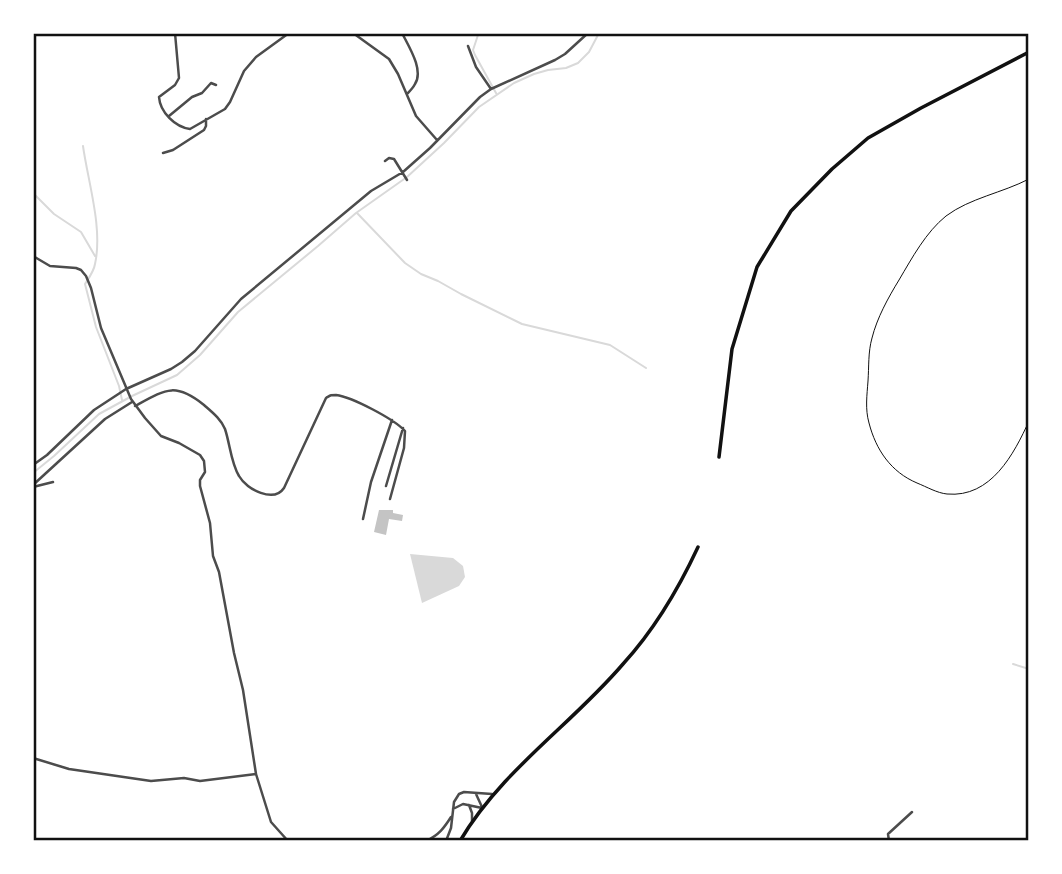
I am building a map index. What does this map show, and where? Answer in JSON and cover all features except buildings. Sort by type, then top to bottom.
[{"type":"main road","points":[[719,457],[732,349],[757,267],[792,211],[832,169],[868,138],[1029,52]]},
{"type":"main road","points":[[460,841],[494,793],[622,666],[655,625],[680,585],[698,547]]},
{"type":"street","points":[[176,33],[179,78],[175,85],[159,97],[162,109],[178,126],[190,129],[225,108],[244,71],[256,57],[289,33]]},
{"type":"street","points":[[353,33],[389,59],[416,116],[437,140]]},
{"type":"street","points":[[402,33],[418,65],[419,74],[407,94]]},
{"type":"street","points":[[33,465],[94,410],[113,397],[182,362],[241,299],[372,191],[403,174],[472,103],[491,89],[565,54],[588,33]]},
{"type":"street","points":[[468,46],[476,67],[491,89]]},
{"type":"street","points":[[169,116],[211,83],[216,85]]},
{"type":"street","points":[[163,153],[173,150],[204,130],[206,120]]},
{"type":"street","points":[[385,161],[394,159],[407,180]]},
{"type":"street","points":[[33,256],[50,266],[81,270],[91,288],[101,328],[133,402],[161,436],[200,455],[204,461],[205,472],[200,486],[210,523],[213,556],[219,572],[243,690],[256,774],[271,822],[288,841]]},
{"type":"street","points":[[33,486],[105,419],[133,402],[178,389],[195,398],[224,426],[240,478],[260,493],[270,495],[282,492],[326,398],[332,395],[342,397],[379,412],[405,431],[404,448],[390,499]]},
{"type":"street","points":[[363,519],[371,482],[391,420]]},
{"type":"street","points":[[386,486],[403,428]]},
{"type":"street","points":[[33,486],[52,482]]},
{"type":"street","points":[[33,758],[69,769],[151,781],[184,778],[200,781],[256,774]]},
{"type":"street","points":[[446,841],[451,828],[454,802],[459,794],[494,793]]},
{"type":"street","points":[[476,794],[482,808]]},
{"type":"street","points":[[453,809],[463,804],[482,808]]},
{"type":"street","points":[[469,805],[472,821]]},
{"type":"street","points":[[889,841],[888,834],[912,812]]},
{"type":"street","points":[[426,841],[435,837],[452,817]]},
{"type":"path","points":[[1029,179],[956,209],[935,226],[891,293],[872,338],[866,395],[869,425],[881,453],[891,466],[910,480],[946,494],[961,493],[979,487],[1005,465],[1029,421]]},
{"type":"shaded area","points":[[410,554],[453,558],[463,566],[465,577],[459,586],[422,603]]},
{"type":"waterway","points":[[477,33],[473,50],[496,93]]},
{"type":"waterway","points":[[33,473],[99,414],[177,375],[200,355],[238,312],[356,213],[407,177],[479,107],[514,83],[534,74],[578,63],[589,52],[599,33]]},
{"type":"waterway","points":[[83,146],[97,235],[94,267],[85,284],[96,327],[122,400]]},
{"type":"waterway","points":[[33,193],[54,214],[81,232],[95,256]]},
{"type":"waterway","points":[[357,213],[405,263],[421,274],[522,324],[610,345],[646,368]]},
{"type":"waterway","points":[[1013,664],[1029,669]]}]
